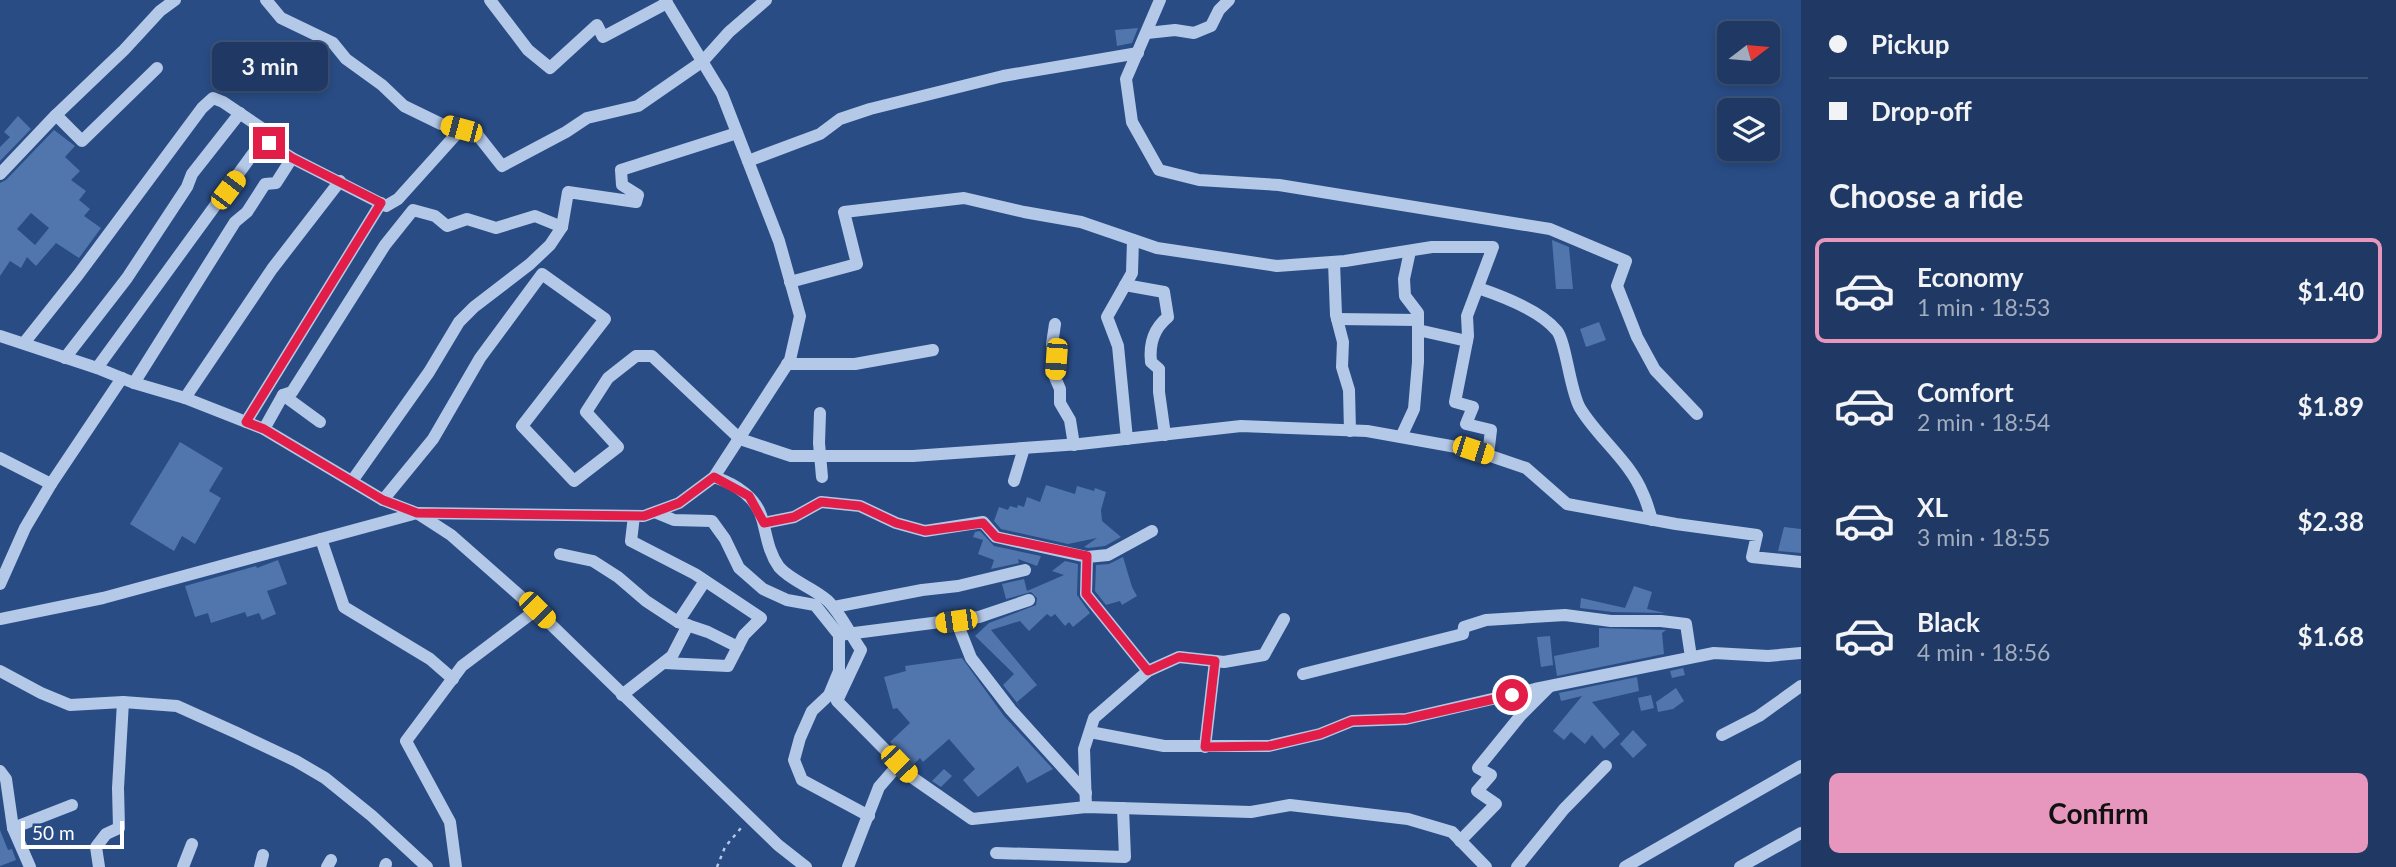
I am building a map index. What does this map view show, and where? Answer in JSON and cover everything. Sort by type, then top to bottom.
[{"type":"street","points":[[0,174],[160,11],[176,0]]},
{"type":"street","points":[[266,0],[281,18],[333,43],[346,59],[382,85],[404,106],[441,124],[476,134],[502,166],[587,118],[638,106],[703,61],[729,32],[766,0]]},
{"type":"street","points":[[0,619],[103,598],[417,513],[634,516],[657,513],[679,503],[714,477],[787,364],[796,340],[800,316],[779,242],[722,94],[666,2],[603,37],[597,26],[550,68],[528,50],[490,0]]},
{"type":"street","points":[[1160,0],[1126,79],[1132,122],[1159,170],[1199,180],[1279,185],[1550,229],[1626,261],[1616,286],[1629,319],[1655,370],[1697,414]]},
{"type":"street","points":[[1147,33],[1175,30],[1194,33],[1211,26],[1219,10],[1229,0]]},
{"type":"street","points":[[748,161],[820,134],[839,119],[870,109],[1003,76],[1138,53]]},
{"type":"street","points":[[56,115],[82,141],[157,68]]},
{"type":"street","points":[[24,344],[202,108],[213,98],[272,135],[269,143],[292,158],[386,206],[398,199],[461,129]]},
{"type":"street","points":[[65,358],[127,278],[187,187],[192,174],[240,113]]},
{"type":"street","points":[[97,368],[269,133]]},
{"type":"street","points":[[352,481],[429,372],[459,322],[550,245],[562,227],[568,192],[636,202],[638,195],[622,185],[621,170],[737,133]]},
{"type":"street","points":[[0,584],[25,528],[51,484],[128,381],[235,222],[247,212],[265,184],[276,183],[292,158]]},
{"type":"street","points":[[185,398],[272,269],[340,181]]},
{"type":"street","points":[[790,282],[858,264],[844,212],[964,198],[1082,222],[1157,248],[1277,266],[1334,262],[1443,247],[1493,247],[1467,316],[1466,341],[1455,402],[1473,407],[1466,424],[1491,430],[1488,455]]},
{"type":"street","points":[[246,422],[381,203]]},
{"type":"street","points":[[264,429],[282,395],[292,392],[385,245],[413,210],[435,216],[447,226],[467,219],[496,228],[535,216],[562,227]]},
{"type":"street","points":[[1127,439],[1118,346],[1107,317],[1132,273],[1133,240]]},
{"type":"street","points":[[1401,437],[1414,409],[1418,313],[1405,296],[1404,279],[1410,251]]},
{"type":"street","points":[[1334,262],[1337,319],[1343,342],[1342,367],[1349,390],[1350,431]]},
{"type":"street","points":[[383,500],[433,439],[480,358],[542,274],[604,319],[522,426],[574,481],[618,447],[586,412],[608,378],[636,356],[652,356],[740,439],[791,456],[913,456],[1074,444],[1241,426],[1350,431],[1473,450],[1526,468],[1567,504],[1652,520],[1757,535],[1752,556],[1801,562]]},
{"type":"street","points":[[1125,285],[1164,292],[1168,317],[1159,324],[1150,346],[1151,362],[1159,369],[1165,435]]},
{"type":"street","points":[[1478,288],[1502,296],[1529,310],[1559,332],[1579,406],[1603,440],[1625,464],[1643,492],[1652,520]]},
{"type":"street","points":[[1337,319],[1418,325],[1466,341]]},
{"type":"street","points":[[1055,324],[1052,344],[1056,359],[1054,375],[1060,389],[1060,403],[1070,420],[1074,444]]},
{"type":"street","points":[[0,336],[185,398],[264,429],[383,500],[417,513],[451,535],[537,610],[778,845],[806,867]]},
{"type":"street","points":[[787,364],[855,364],[933,350]]},
{"type":"street","points":[[282,395],[320,422]]},
{"type":"street","points":[[820,413],[822,477]]},
{"type":"street","points":[[1014,481],[1024,448]]},
{"type":"street","points":[[0,458],[51,484]]},
{"type":"street","points":[[714,477],[749,496],[764,523],[767,545],[780,569],[834,607],[845,636],[839,671],[829,695],[812,711],[794,760],[802,780],[869,816]]},
{"type":"street","points":[[764,523],[794,517],[821,502],[860,506],[896,523],[925,531],[983,523],[996,537],[1087,556],[1108,555],[1152,531]]},
{"type":"street","points":[[657,513],[674,520],[712,521],[725,539],[739,568],[763,589],[787,600],[815,605],[861,650],[837,701],[913,778],[972,819],[1086,807],[1251,812],[1290,805],[1303,806],[1408,819],[1452,832],[1481,865]]},
{"type":"street","points":[[634,516],[631,541],[705,581],[761,618],[744,635],[728,666],[682,666],[664,663]]},
{"type":"street","points":[[321,539],[344,607],[430,659],[453,679]]},
{"type":"street","points":[[560,554],[593,561],[618,577],[646,601],[683,623],[708,632],[738,648]]},
{"type":"street","points":[[1087,556],[1086,594],[1148,671]]},
{"type":"street","points":[[834,607],[958,586],[1025,570]]},
{"type":"street","points":[[622,695],[672,656],[683,623],[705,581]]},
{"type":"street","points":[[845,636],[979,617],[1029,600]]},
{"type":"street","points":[[456,867],[450,822],[406,741],[462,666],[537,610]]},
{"type":"street","points":[[1303,674],[1463,634],[1464,627],[1486,620],[1565,615],[1611,621],[1686,624],[1691,657]]},
{"type":"street","points":[[1086,807],[1084,749],[1094,718],[1148,671],[1179,657],[1224,662],[1265,655],[1284,619]]},
{"type":"street","points":[[956,621],[971,658],[1011,710],[1086,793]]},
{"type":"street","points":[[1090,732],[1164,747],[1269,746],[1320,734],[1352,721],[1406,719],[1691,657],[1714,653],[1768,656],[1801,653]]},
{"type":"street","points":[[1205,747],[1215,661]]},
{"type":"street","points":[[0,671],[70,705],[123,702],[177,706],[296,761],[325,778],[427,867]]},
{"type":"street","points":[[1460,841],[1496,804],[1477,791],[1491,775],[1478,768],[1521,715],[1550,686]]},
{"type":"street","points":[[1722,734],[1759,716],[1801,686]]},
{"type":"street","points":[[99,867],[96,847],[106,834],[119,828],[118,789],[123,702]]},
{"type":"street","points":[[848,867],[879,787],[899,764]]},
{"type":"street","points":[[1517,867],[1564,809],[1606,766]]},
{"type":"street","points":[[1625,867],[1801,766]]},
{"type":"street","points":[[0,771],[6,779],[13,828],[30,867]]},
{"type":"street","points":[[13,828],[72,805]]},
{"type":"street","points":[[996,853],[1125,857],[1123,808]]},
{"type":"street","points":[[1740,867],[1801,833]]},
{"type":"street","points":[[183,867],[192,844]]},
{"type":"path","points":[[717,867],[725,847],[750,818]]},
{"type":"building","points":[[1138,28],[1132,43],[1117,46],[1115,30]]},
{"type":"building","points":[[18,116],[31,129],[0,161],[0,147],[10,137],[4,132]]},
{"type":"building","points":[[54,130],[75,146],[65,157],[80,171],[71,180],[86,191],[79,200],[90,209],[84,216],[101,228],[79,258],[56,243],[36,266],[27,257],[21,268],[10,261],[0,276],[0,183]],"holes":[[[31,213],[49,228],[35,245],[17,229]]]},
{"type":"building","points":[[1552,240],[1569,247],[1573,289],[1556,289]]},
{"type":"building","points":[[1599,322],[1606,340],[1586,347],[1580,329]]},
{"type":"building","points":[[180,442],[223,468],[209,491],[221,498],[195,544],[182,536],[174,551],[130,524]]},
{"type":"building","points":[[1046,485],[1075,494],[1077,486],[1106,492],[1101,510],[1102,521],[1121,537],[1105,546],[1088,548],[1084,547],[1097,538],[1068,544],[1001,529],[994,521],[999,507],[1008,510],[1010,506],[1024,507],[1027,497],[1040,502]]},
{"type":"building","points":[[1784,527],[1801,529],[1801,553],[1778,551]]},
{"type":"building","points":[[980,531],[994,546],[1041,556],[1037,566],[1018,559],[1019,563],[991,569],[994,560],[978,554],[983,540],[973,537],[975,532]]},
{"type":"building","points":[[1123,557],[1137,596],[1122,605],[1120,601],[1106,605],[1095,591],[1096,565],[1109,564]]},
{"type":"building","points":[[278,560],[287,584],[267,591],[276,614],[262,620],[259,613],[247,617],[245,612],[211,623],[208,613],[195,617],[185,586]]},
{"type":"building","points":[[1065,561],[1078,564],[1077,595],[1090,613],[1073,627],[1069,622],[1065,626],[1055,614],[1051,617],[1047,614],[1029,631],[1020,621],[991,630],[1037,685],[1017,702],[1022,709],[1003,685],[1014,674],[975,636],[989,623],[1036,605],[1037,598],[1031,592],[1006,599],[1002,584],[1024,579],[1027,591],[1064,575],[1052,571]]},
{"type":"building","points":[[1634,586],[1652,592],[1647,609],[1665,613],[1612,612],[1580,608],[1581,598],[1625,608]]},
{"type":"building","points":[[1599,628],[1666,630],[1662,633],[1664,654],[1557,676],[1554,656],[1599,647]]},
{"type":"building","points":[[1550,636],[1553,665],[1541,667],[1537,637]]},
{"type":"building","points":[[962,658],[1004,716],[1053,769],[1027,783],[1018,766],[978,797],[963,780],[975,769],[949,739],[923,762],[920,758],[913,765],[890,742],[910,723],[897,708],[893,709],[884,677],[906,671],[905,666]]},
{"type":"building","points":[[1683,668],[1685,675],[1672,678],[1670,671]]},
{"type":"building","points":[[1637,677],[1639,691],[1592,702],[1620,734],[1604,749],[1592,735],[1585,744],[1571,732],[1564,740],[1553,731],[1582,696],[1561,701],[1559,693]]},
{"type":"building","points":[[1676,688],[1684,701],[1673,709],[1658,712],[1656,702]]},
{"type":"building","points":[[1651,695],[1654,708],[1641,711],[1638,698]]},
{"type":"building","points":[[1633,730],[1647,745],[1633,758],[1620,744]]},
{"type":"building","points":[[944,769],[952,776],[941,787],[932,781]]},
{"type":"building","points":[[0,830],[8,850],[12,849],[16,860],[0,866]]},
{"type":"route","points":[[269,143],[292,158],[381,203],[246,422],[264,429],[383,500],[417,513],[644,516],[679,503],[714,477],[724,480],[749,496],[764,523],[794,517],[821,502],[860,506],[896,523],[925,531],[983,523],[996,537],[1087,556],[1086,594],[1148,671],[1179,657],[1215,661],[1205,747],[1269,746],[1320,734],[1352,721],[1406,719],[1512,695]]}]
